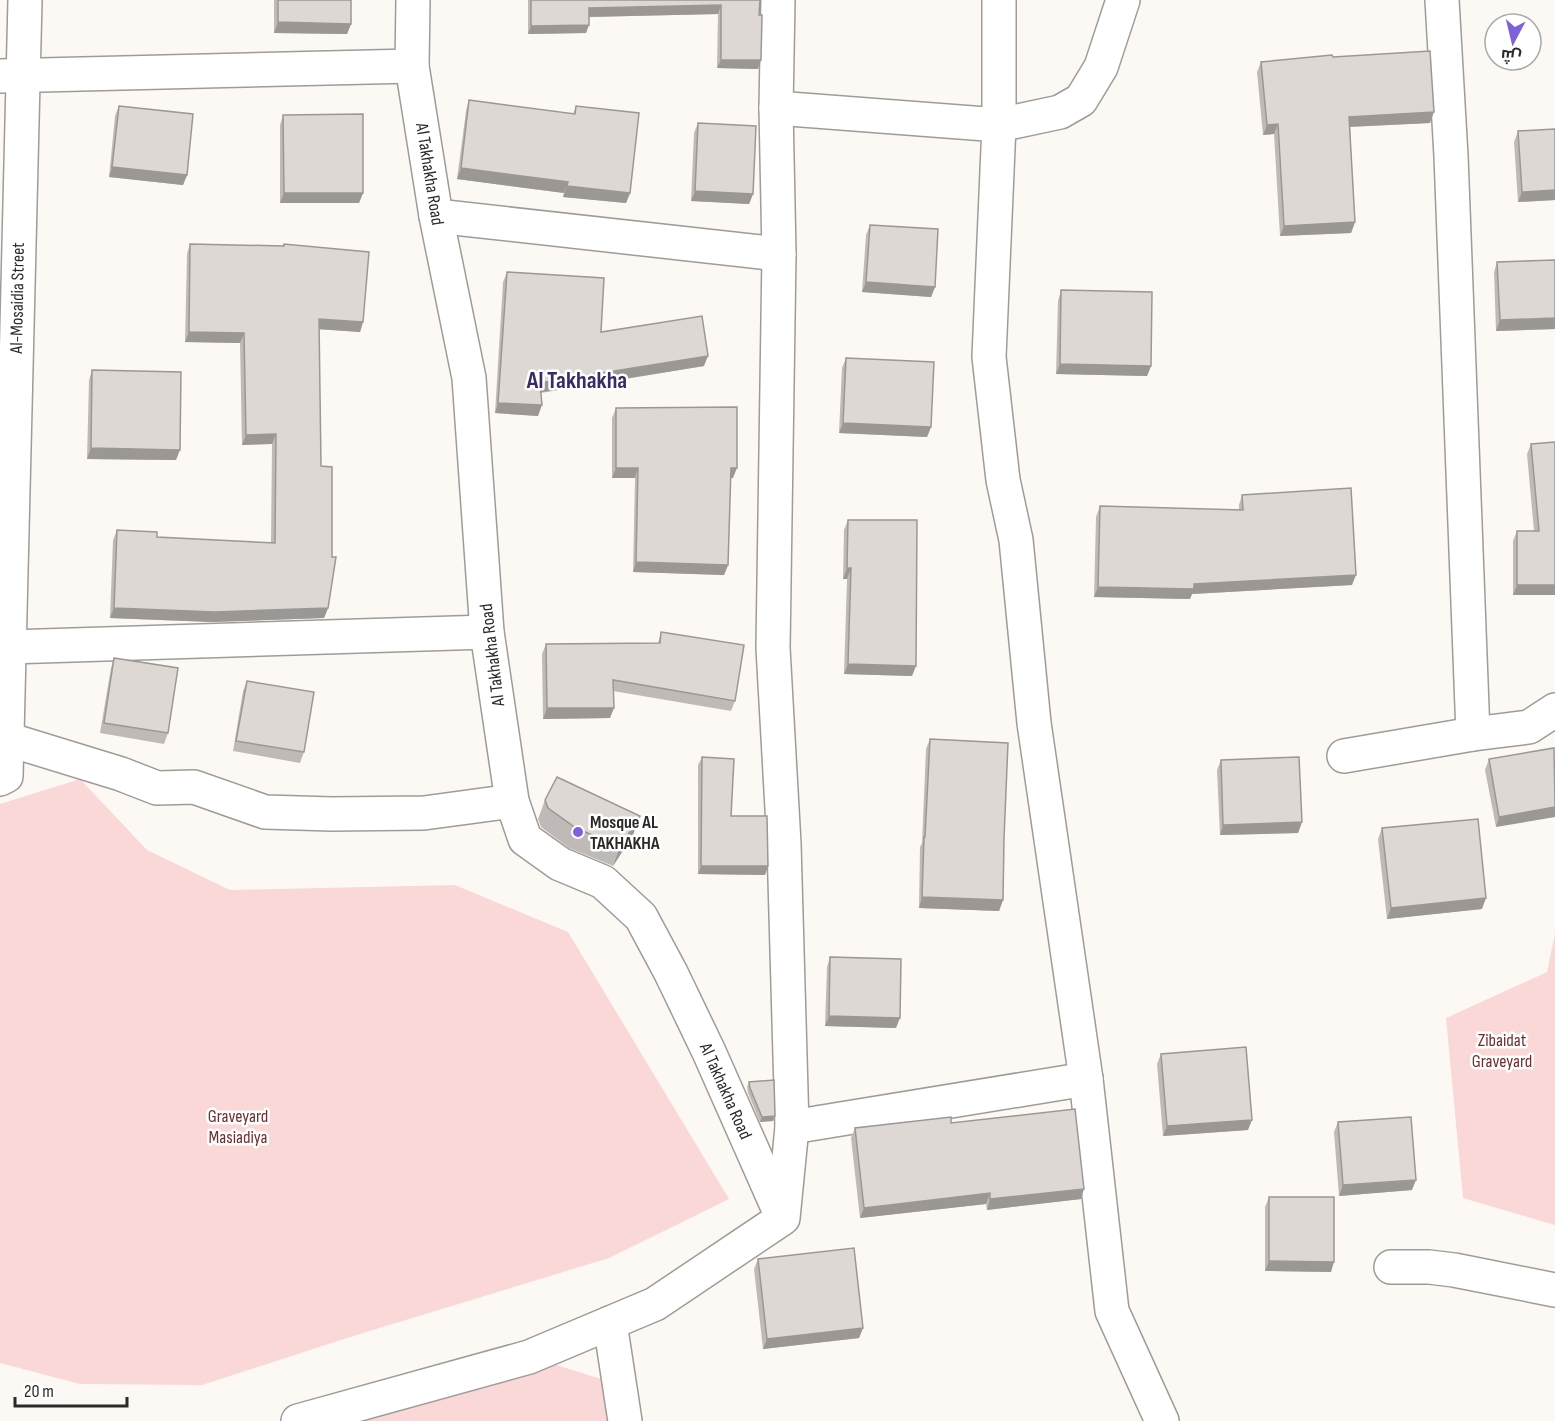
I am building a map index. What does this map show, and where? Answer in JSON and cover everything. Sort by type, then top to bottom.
[{"type":"street","name":"Al-Mosaidia Street","points":[[3,777],[7,739],[9,647],[8,319],[12,75],[25,0]]},
{"type":"street","name":"Al Takhakha Road","points":[[413,0],[412,66],[436,216],[469,378],[488,632],[512,801],[525,839],[560,864],[603,882],[640,917],[690,1012],[783,1218]]},
{"type":"street","points":[[298,1421],[529,1357],[655,1304],[783,1218],[792,1127],[784,844],[773,648],[779,254],[776,108],[778,0]]},
{"type":"street","points":[[999,0],[999,125],[989,357],[1003,480],[1016,540],[1034,723],[1086,1079],[1112,1311],[1162,1421]]},
{"type":"street","points":[[776,108],[999,125],[1060,112],[1081,100],[1101,66],[1123,0]]},
{"type":"street","points":[[1442,0],[1451,156],[1473,734]]},
{"type":"street","points":[[12,75],[412,66]]},
{"type":"street","points":[[436,216],[779,254]]},
{"type":"street","points":[[9,647],[488,632]]},
{"type":"street","points":[[1344,756],[1529,727],[1555,710]]},
{"type":"street","points":[[7,739],[121,774],[157,788],[194,787],[266,812],[424,813],[512,801]]},
{"type":"street","points":[[792,1127],[1086,1079]]},
{"type":"street","points":[[1391,1267],[1429,1267],[1454,1270],[1555,1290]]},
{"type":"street","points":[[610,1323],[626,1421]]},
{"type":"green space","name":"Graveyard Masiadiya","points":[[80,779],[147,850],[230,890],[455,885],[568,932],[729,1199],[609,1258],[202,1385],[80,1384],[0,1363],[0,804]]},
{"type":"green space","name":"Zibaidat Graveyard","points":[[1555,933],[1555,1225],[1463,1198],[1446,1018],[1547,972]]},
{"type":"green space","points":[[512,1351],[601,1379],[619,1421],[318,1421]]},
{"type":"building","points":[[278,0],[351,0],[351,24],[278,22]]},
{"type":"building","points":[[531,0],[760,0],[761,60],[721,60],[721,5],[589,8],[589,25],[531,26]]},
{"type":"building","points":[[1430,51],[1434,112],[1349,117],[1355,222],[1284,226],[1278,124],[1267,125],[1261,62],[1332,55],[1333,57]]},
{"type":"building","points":[[469,100],[575,114],[576,106],[639,113],[630,193],[567,186],[568,182],[461,168]]},
{"type":"building","points":[[119,106],[193,114],[187,175],[112,167]]},
{"type":"building","points":[[363,114],[363,193],[284,193],[283,115]]},
{"type":"building","points":[[698,123],[756,126],[753,194],[695,191]]},
{"type":"building","points":[[1555,129],[1555,190],[1522,192],[1518,131]]},
{"type":"building","points":[[870,225],[938,229],[935,287],[866,282]]},
{"type":"building","points":[[190,244],[284,246],[284,244],[369,252],[363,322],[319,319],[321,466],[332,467],[332,557],[336,557],[328,608],[215,612],[114,608],[117,530],[157,532],[157,537],[275,543],[276,434],[246,435],[244,333],[189,332]]},
{"type":"building","points":[[1555,260],[1555,318],[1500,320],[1497,262]]},
{"type":"building","points":[[507,272],[604,278],[601,332],[702,316],[708,356],[540,383],[542,405],[498,403]]},
{"type":"building","points":[[1061,290],[1152,292],[1151,366],[1060,364]]},
{"type":"building","points":[[846,358],[934,362],[931,427],[843,423]]},
{"type":"building","points":[[92,370],[181,372],[180,450],[91,448]]},
{"type":"building","points":[[737,407],[737,468],[731,468],[728,565],[636,562],[638,468],[616,468],[616,408]]},
{"type":"building","points":[[1555,442],[1555,585],[1517,585],[1517,531],[1539,531],[1531,444]]},
{"type":"building","points":[[1351,488],[1356,575],[1194,584],[1194,589],[1098,587],[1100,506],[1243,510],[1242,495]]},
{"type":"building","points":[[848,520],[917,520],[916,666],[848,664],[851,568],[847,568]]},
{"type":"building","points":[[661,632],[744,645],[735,701],[613,680],[614,708],[547,708],[546,644],[660,643]]},
{"type":"building","points":[[114,658],[178,668],[168,733],[104,723]]},
{"type":"building","points":[[247,681],[314,692],[304,752],[236,741]]},
{"type":"building","points":[[930,739],[1008,743],[1003,900],[922,897]]},
{"type":"building","points":[[1554,748],[1555,807],[1499,817],[1489,759]]},
{"type":"building","points":[[702,757],[734,759],[731,816],[767,816],[768,866],[701,866]]},
{"type":"building","points":[[1299,757],[1302,822],[1223,825],[1221,760]]},
{"type":"building","points":[[557,777],[640,816],[620,847],[576,828],[548,808],[545,800]]},
{"type":"building","points":[[1478,819],[1486,898],[1391,908],[1382,828]]},
{"type":"building","points":[[830,957],[901,959],[900,1018],[829,1016]]},
{"type":"building","points":[[1246,1047],[1252,1120],[1167,1126],[1161,1054]]},
{"type":"building","points":[[774,1080],[775,1116],[762,1117],[749,1082]]},
{"type":"building","points":[[1075,1109],[1084,1189],[990,1199],[990,1193],[864,1208],[855,1128],[951,1117],[951,1123]]},
{"type":"building","points":[[1411,1117],[1416,1180],[1343,1185],[1338,1122]]},
{"type":"building","points":[[1269,1197],[1334,1197],[1334,1262],[1269,1261]]},
{"type":"building","points":[[854,1248],[863,1328],[767,1339],[758,1259]]},
{"type":"place","name":"Mosque AL TAKHAKHA","points":[[578,832]]},
{"type":"district","name":"Al Takhakha","points":[[577,380]]}]
